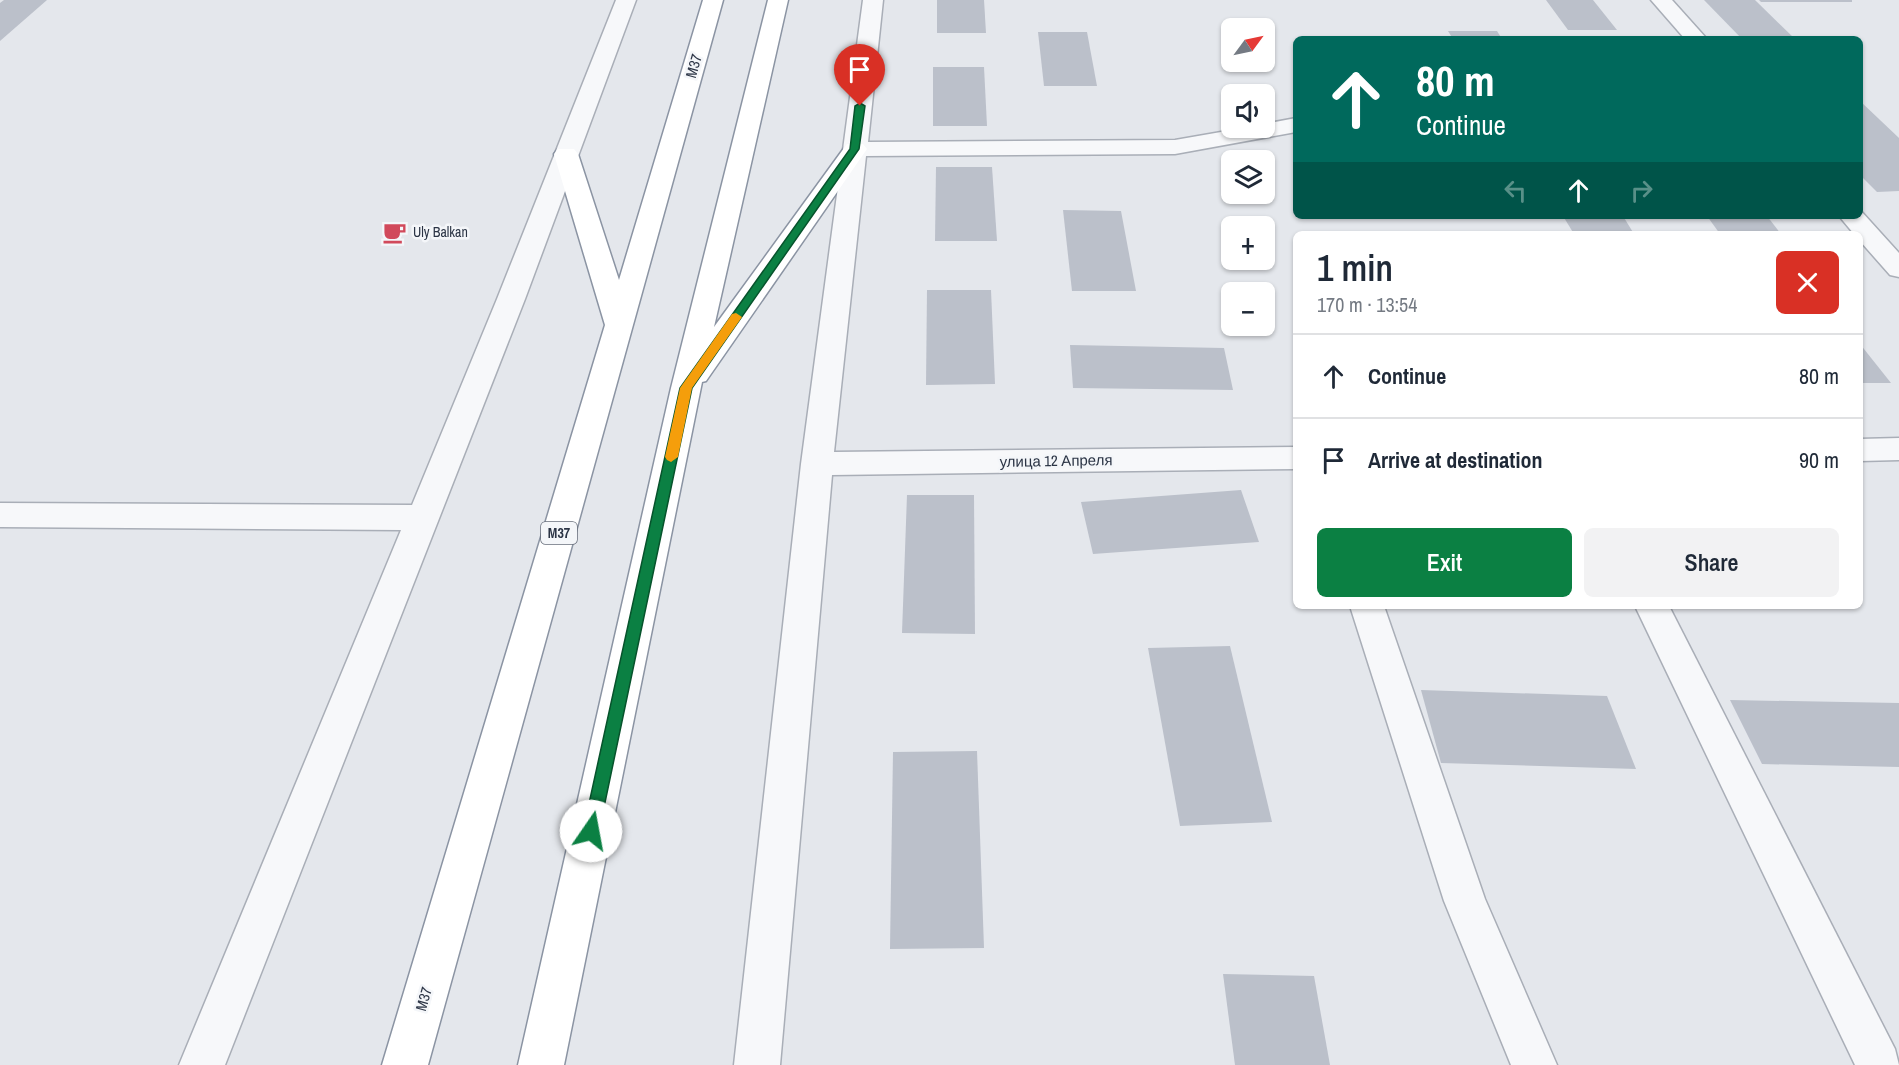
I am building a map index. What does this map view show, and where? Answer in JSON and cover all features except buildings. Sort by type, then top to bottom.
[{"type":"highway","name":"M37","points":[[405,1065],[712,0]]},
{"type":"highway","points":[[541,1065],[686,388],[778,0]]},
{"type":"highway","points":[[686,388],[855,149]]},
{"type":"highway","points":[[566,154],[619,325]]},
{"type":"street","points":[[202,1065],[422,518],[626,0]]},
{"type":"street","points":[[757,1065],[817,464],[873,0]]},
{"type":"street","points":[[1661,0],[1693,36]]},
{"type":"street","points":[[855,149],[1175,147],[1293,125]]},
{"type":"street","points":[[1855,219],[1899,269]]},
{"type":"street","points":[[1863,450],[1899,449]]},
{"type":"street","name":"улица 12 Апреля","points":[[817,464],[1293,458]]},
{"type":"street","points":[[0,515],[422,518]]},
{"type":"street","points":[[1368,609],[1465,901],[1534,1065]]},
{"type":"street","points":[[1653,609],[1879,1065]]},
{"type":"slow traffic","points":[[671,457],[686,388],[736,317]]},
{"type":"place","name":"Uly Balkan","points":[[395,232]]},
{"type":"route","points":[[591,831],[686,388],[855,149],[860,106]]}]
